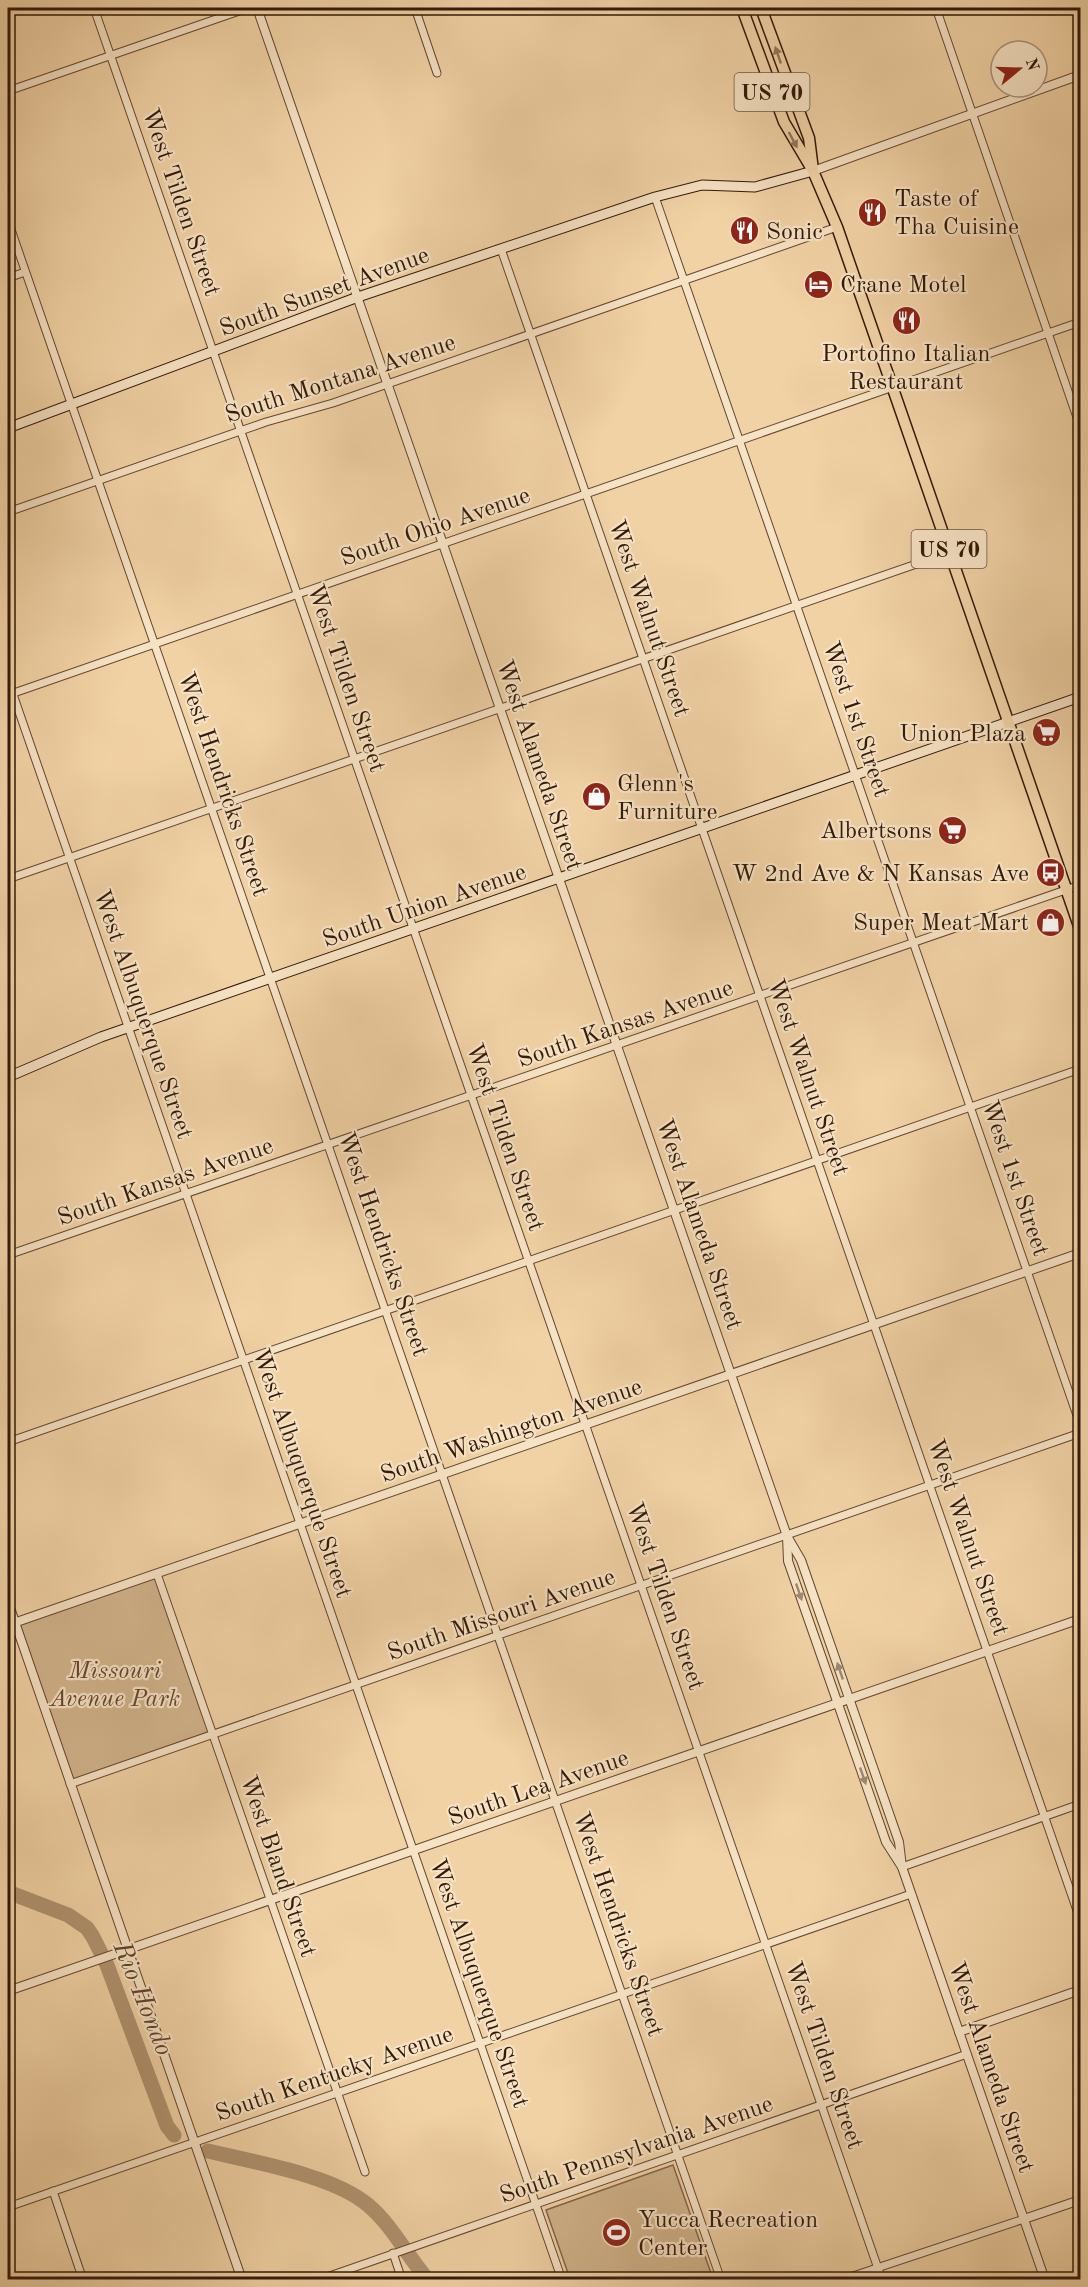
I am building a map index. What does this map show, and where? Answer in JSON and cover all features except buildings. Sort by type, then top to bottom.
[{"type":"main road","name":"US 70","points":[[742,8],[784,122],[813,171],[837,227],[1080,929]]},
{"type":"main road","name":"US 70","points":[[761,8],[809,138],[813,171]]},
{"type":"main road","name":"South Sunset Avenue","points":[[8,428],[358,297],[655,197],[692,186],[755,187],[813,171]]},
{"type":"main road","name":"South Union Avenue","points":[[8,1077],[129,1027],[1080,697]]},
{"type":"street","name":"West Tilden Street","points":[[94,8],[882,2280]]},
{"type":"street","points":[[8,91],[248,8]]},
{"type":"street","name":"West Alameda Street","points":[[257,8],[787,1536],[801,1560],[850,1699],[899,1842],[902,1867],[911,1894],[1045,2280]]},
{"type":"street","points":[[415,8],[437,73]]},
{"type":"street","points":[[936,8],[1080,426]]},
{"type":"street","points":[[813,171],[1080,75]]},
{"type":"street","name":"West 1st Street","points":[[655,197],[1080,1424]]},
{"type":"street","name":"West Hendricks Street","points":[[8,221],[721,2280]]},
{"type":"street","name":"South Montana Avenue","points":[[8,512],[241,430],[388,384],[837,227]]},
{"type":"street","name":"West Walnut Street","points":[[501,249],[1080,1918]]},
{"type":"street","points":[[8,278],[25,272]]},
{"type":"street","name":"South Ohio Avenue","points":[[10,695],[1080,322]]},
{"type":"street","points":[[8,879],[951,552]]},
{"type":"street","name":"West Albuquerque Street","points":[[8,680],[10,695],[129,1027],[562,2280]]},
{"type":"street","name":"South Kansas Avenue","points":[[8,1255],[1080,885]]},
{"type":"street","points":[[8,1442],[1080,1069]]},
{"type":"street","name":"South Washington Avenue","points":[[11,1624],[1080,1253]]},
{"type":"street","name":"South Missouri Avenue","points":[[70,1784],[1080,1433]]},
{"type":"street","name":"West Alameda Street","points":[[787,1536],[788,1561],[886,1842],[902,1867]]},
{"type":"street","name":"West Bland Street","points":[[157,1574],[365,2172]]},
{"type":"street","points":[[8,1602],[11,1624],[70,1784],[242,2280]]},
{"type":"street","name":"South Lea Avenue","points":[[8,1991],[1080,1619]]},
{"type":"street","points":[[902,1867],[1080,1804]]},
{"type":"street","name":"South Kentucky Avenue","points":[[8,2207],[911,1894]]},
{"type":"street","points":[[959,2032],[1080,1990]]},
{"type":"street","name":"South Pennsylvania Avenue","points":[[318,2280],[967,2054]]},
{"type":"street","points":[[53,2191],[83,2280]]},
{"type":"street","points":[[841,2280],[1080,2200]]},
{"type":"street","points":[[393,2253],[402,2280]]},
{"type":"green space","name":"Missouri Avenue Park","points":[[157,1574],[213,1735],[70,1784],[15,1623]]},
{"type":"green space","points":[[673,2165],[713,2279],[570,2279],[546,2210]]},
{"type":"waterway","name":"Rio Hondo","points":[[8,1892],[68,1915],[87,1928],[107,1965],[167,2126],[174,2135]]},
{"type":"waterway","name":"Rio Hondo","points":[[208,2151],[292,2171],[335,2185],[353,2195],[368,2205],[385,2222],[428,2280]]},
{"type":"place","name":"Taste of Tha Cuisine","points":[[873,212]]},
{"type":"place","name":"Sonic","points":[[745,231]]},
{"type":"place","name":"Crane Motel","points":[[819,284]]},
{"type":"place","name":"Portofino Italian Restaurant","points":[[906,320]]},
{"type":"place","name":"Union Plaza","points":[[1047,733]]},
{"type":"place","name":"Glenn's Furniture","points":[[596,797]]},
{"type":"place","name":"Albertsons","points":[[953,830]]},
{"type":"place","name":"W 2nd Ave & N Kansas Ave","points":[[1050,873]]},
{"type":"place","name":"Super Meat Mart","points":[[1050,922]]},
{"type":"place","name":"Yucca Recreation Center","points":[[617,2233]]}]
